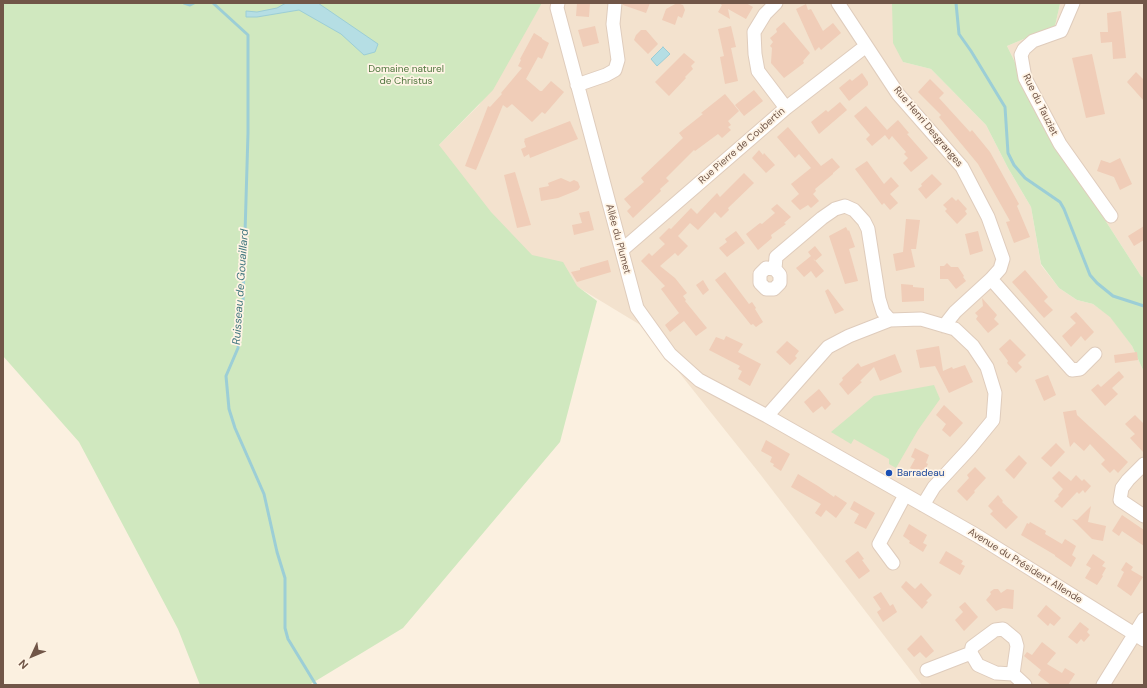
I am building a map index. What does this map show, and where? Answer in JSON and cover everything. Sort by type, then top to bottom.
[{"type":"street","name":"Allée du Plumet","points":[[558,3],[557,8],[577,86],[637,308],[670,354],[699,380],[767,416]]},
{"type":"street","points":[[577,86],[606,75],[614,70],[618,60],[614,24],[615,3]]},
{"type":"street","points":[[776,3],[765,14],[754,32],[754,54],[758,70],[786,108]]},
{"type":"street","name":"Rue Henri Desgranges","points":[[838,3],[898,94],[962,167],[988,217],[1003,259],[1000,269],[955,312],[944,326]]},
{"type":"street","name":"Rue du Tauziet","points":[[1073,3],[1061,31],[1033,41],[1024,49],[1021,55],[1025,78],[1060,144],[1111,216]]},
{"type":"street","name":"Rue Pierre de Coubertin","points":[[622,250],[786,108],[866,46]]},
{"type":"street","points":[[775,269],[776,257],[822,218],[835,209],[845,206],[854,210],[864,221],[868,230],[879,299],[883,312],[890,320]]},
{"type":"street","points":[[991,279],[1072,370],[1080,369],[1096,354]]},
{"type":"street","points":[[767,416],[828,347],[849,336],[890,320],[921,319],[955,329],[973,346],[987,367],[995,393],[993,420],[934,488],[923,505]]},
{"type":"street","name":"Avenue du Président Allende","points":[[767,416],[976,535],[1139,637]]},
{"type":"street","points":[[1144,464],[1122,488],[1120,500],[1144,516]]},
{"type":"street","points":[[894,564],[879,544],[905,495]]},
{"type":"street","points":[[1103,685],[1139,637],[1144,619]]},
{"type":"street","points":[[1013,674],[1018,646],[1015,639],[1003,629],[995,630],[972,648],[971,653],[978,665],[996,673],[1013,674],[1025,685]]},
{"type":"street","points":[[927,670],[971,653]]},
{"type":"shaded area","points":[[542,3],[550,3],[557,8],[558,3],[892,3],[903,62],[931,69],[986,125],[1008,168],[1031,207],[1041,265],[1059,288],[1077,300],[1093,304],[1110,316],[1132,346],[1144,372],[1144,685],[922,685],[760,474],[642,326],[530,258],[480,205],[438,146],[479,105]]},
{"type":"shaded area","points":[[1059,3],[1144,3],[1144,278],[1141,276],[1053,139],[1007,46],[1055,26]]},
{"type":"green space","name":"Domaine naturel de Christus","points":[[3,3],[542,3],[493,90],[439,145],[491,212],[532,255],[563,262],[577,286],[597,301],[560,442],[403,628],[309,685],[200,685],[178,629],[79,442],[3,356]]},
{"type":"green space","points":[[892,3],[1060,4],[1055,26],[1007,46],[1053,139],[1141,276],[1144,278],[1144,372],[1132,346],[1110,317],[1093,304],[1077,300],[1059,288],[1041,264],[1031,207],[1008,168],[986,125],[931,69],[903,62],[893,43]]},
{"type":"green space","points":[[934,385],[940,399],[918,430],[896,468],[889,464],[889,459],[854,439],[851,444],[831,432],[874,396]]},
{"type":"water","points":[[286,3],[318,3],[378,44],[375,52],[364,55],[341,34],[299,10],[257,17],[246,17],[246,11],[257,12],[277,8]]},
{"type":"water","points":[[663,47],[670,54],[657,66],[651,59]]},
{"type":"building","points":[[577,3],[590,3],[589,17],[576,16]]},
{"type":"building","points":[[623,3],[650,3],[646,13],[623,5]]},
{"type":"building","points":[[677,3],[683,5],[685,10],[682,18],[678,16],[675,25],[662,20],[666,9]]},
{"type":"building","points":[[719,3],[746,3],[753,7],[746,19],[728,9],[730,19],[718,12],[722,5]]},
{"type":"building","points":[[806,4],[808,10],[811,9],[823,31],[833,23],[841,33],[821,50],[819,47],[815,51],[796,9]]},
{"type":"building","points":[[1121,11],[1126,58],[1113,59],[1112,42],[1101,43],[1100,32],[1108,32],[1107,13]]},
{"type":"building","points":[[784,22],[810,53],[803,61],[804,63],[784,78],[771,63],[772,48],[770,46],[773,42],[770,38],[777,32],[776,29]]},
{"type":"building","points":[[595,26],[599,43],[583,47],[578,30]]},
{"type":"building","points":[[731,26],[736,47],[731,48],[738,81],[725,84],[720,57],[724,56],[718,29]]},
{"type":"building","points":[[641,30],[646,30],[658,44],[648,54],[634,40],[636,35]]},
{"type":"building","points":[[534,33],[549,43],[542,59],[538,57],[526,79],[540,91],[542,91],[551,81],[564,92],[545,114],[542,112],[532,122],[512,104],[507,108],[503,105],[476,170],[465,166],[488,106],[490,107],[502,94],[501,93],[522,68],[518,66],[521,60],[520,59]]},
{"type":"building","points":[[684,53],[695,62],[691,66],[693,69],[669,96],[655,82]]},
{"type":"building","points":[[1092,54],[1105,114],[1086,118],[1072,58]]},
{"type":"building","points":[[1136,72],[1144,80],[1144,101],[1127,82]]},
{"type":"building","points":[[862,73],[868,82],[868,85],[849,101],[839,88],[850,79],[852,81]]},
{"type":"building","points":[[930,79],[944,93],[939,98],[970,132],[972,130],[990,152],[1019,204],[1017,206],[1030,237],[1014,243],[1006,222],[1010,221],[978,164],[939,117],[941,115],[918,92]]},
{"type":"building","points":[[754,90],[763,101],[744,116],[735,105]]},
{"type":"building","points":[[725,94],[739,111],[728,121],[731,125],[728,127],[731,130],[722,138],[718,134],[695,151],[694,150],[666,178],[669,181],[660,189],[661,191],[633,218],[627,211],[631,207],[624,199],[644,182],[641,178],[683,138],[679,133]]},
{"type":"building","points":[[840,102],[847,110],[819,134],[811,122],[826,110],[828,112]]},
{"type":"building","points":[[866,106],[887,130],[898,120],[909,133],[907,134],[928,158],[911,172],[903,163],[908,158],[904,154],[906,152],[892,136],[889,140],[885,135],[872,146],[866,139],[870,135],[854,116]]},
{"type":"building","points":[[570,121],[578,139],[530,158],[529,154],[524,157],[521,149],[526,147],[524,139]]},
{"type":"building","points":[[788,127],[821,166],[832,158],[840,167],[815,189],[816,191],[813,194],[819,201],[811,208],[808,205],[800,210],[791,201],[799,194],[791,184],[811,168],[799,154],[795,158],[777,137]]},
{"type":"building","points":[[759,150],[763,155],[764,153],[775,165],[766,173],[752,158]]},
{"type":"building","points":[[1120,158],[1132,184],[1120,190],[1114,177],[1097,171],[1101,160],[1110,163]]},
{"type":"building","points":[[867,161],[884,184],[891,177],[899,186],[890,194],[898,203],[890,210],[884,203],[882,205],[855,169]]},
{"type":"building","points":[[515,172],[531,225],[517,228],[504,175]]},
{"type":"building","points":[[744,173],[754,183],[728,208],[729,210],[721,218],[715,212],[698,230],[690,223],[678,236],[688,246],[678,256],[675,253],[660,266],[675,278],[687,293],[683,296],[686,300],[685,301],[707,328],[696,336],[684,321],[670,332],[665,325],[679,313],[661,289],[665,286],[641,261],[649,253],[652,256],[665,244],[659,238],[669,228],[671,229],[691,208],[697,214],[717,193],[720,197]]},
{"type":"building","points":[[932,174],[942,184],[926,199],[918,189],[922,186],[921,184]]},
{"type":"building","points":[[561,178],[570,182],[574,180],[578,182],[580,187],[578,190],[558,198],[541,201],[539,188],[549,186],[548,183]]},
{"type":"building","points":[[952,197],[956,201],[958,199],[967,209],[965,211],[967,214],[957,224],[945,211],[947,209],[943,205]]},
{"type":"building","points":[[777,204],[791,217],[784,223],[786,224],[771,235],[772,238],[758,250],[746,234],[760,223],[762,224],[775,213],[771,209]]},
{"type":"building","points":[[589,211],[594,230],[574,235],[572,225],[582,223],[579,213]]},
{"type":"building","points":[[906,219],[920,220],[916,249],[911,249],[915,267],[896,271],[893,254],[903,252]]},
{"type":"building","points":[[1144,226],[1144,240],[1134,246],[1128,236]]},
{"type":"building","points":[[846,227],[848,231],[849,230],[855,247],[849,249],[858,281],[845,284],[829,236]]},
{"type":"building","points":[[736,231],[745,243],[727,257],[719,248],[727,242],[725,239]]},
{"type":"building","points":[[978,231],[983,251],[970,255],[965,234]]},
{"type":"building","points":[[815,246],[822,255],[815,261],[824,271],[816,278],[811,271],[804,277],[796,268],[811,256],[808,252]]},
{"type":"building","points":[[608,260],[611,272],[577,282],[571,272],[580,270],[580,268]]},
{"type":"building","points":[[947,263],[951,267],[958,267],[966,281],[956,289],[948,279],[940,279],[940,266],[944,266]]},
{"type":"building","points":[[1025,270],[1048,297],[1044,301],[1053,310],[1044,318],[1012,282]]},
{"type":"building","points":[[725,272],[749,304],[752,302],[756,308],[755,309],[763,322],[756,327],[753,324],[751,325],[715,280]]},
{"type":"building","points":[[703,280],[709,290],[703,295],[696,285]]},
{"type":"building","points":[[901,284],[924,288],[924,301],[902,302]]},
{"type":"building","points":[[828,289],[844,310],[835,314],[825,291]]},
{"type":"building","points":[[982,298],[997,315],[994,319],[999,324],[988,333],[976,319],[978,316],[975,313],[983,306]]},
{"type":"building","points":[[1076,312],[1094,332],[1085,341],[1081,336],[1071,347],[1062,336],[1076,323],[1070,317]]},
{"type":"building","points":[[726,336],[743,344],[738,352],[761,364],[750,386],[738,379],[742,371],[738,369],[740,366],[709,350],[716,337],[724,340]]},
{"type":"building","points":[[1010,339],[1026,355],[1018,363],[1022,367],[1016,373],[1007,363],[1008,361],[999,349]]},
{"type":"building","points":[[787,341],[799,351],[795,356],[797,358],[790,365],[776,352]]},
{"type":"building","points":[[939,346],[943,371],[952,367],[953,369],[965,365],[973,382],[949,393],[935,366],[920,368],[916,350]]},
{"type":"building","points":[[1137,352],[1138,360],[1115,363],[1114,355]]},
{"type":"building","points":[[895,354],[902,372],[880,381],[874,367],[860,381],[862,382],[848,395],[839,384],[843,380],[842,378],[858,363],[861,367]]},
{"type":"building","points":[[1119,371],[1124,377],[1112,388],[1118,394],[1105,406],[1091,390],[1098,384],[1101,387]]},
{"type":"building","points":[[1048,375],[1056,395],[1044,401],[1035,380]]},
{"type":"building","points":[[819,389],[831,404],[825,410],[822,406],[813,413],[804,402]]},
{"type":"building","points":[[944,405],[963,423],[950,437],[942,430],[946,424],[936,415]]},
{"type":"building","points":[[1076,410],[1077,415],[1128,462],[1118,473],[1114,469],[1110,473],[1101,464],[1105,460],[1090,444],[1084,451],[1074,442],[1070,447],[1063,412]]},
{"type":"building","points":[[1135,415],[1144,424],[1144,453],[1130,438],[1135,434],[1125,424]]},
{"type":"building","points":[[766,440],[790,454],[781,471],[770,462],[772,457],[761,451]]},
{"type":"building","points":[[1056,443],[1065,452],[1051,467],[1041,458]]},
{"type":"building","points":[[915,448],[929,455],[926,463],[928,464],[923,474],[910,468],[915,459],[911,457]]},
{"type":"building","points":[[1019,455],[1027,463],[1014,479],[1005,470]]},
{"type":"building","points":[[975,467],[986,478],[967,501],[957,491],[969,478],[967,475]]},
{"type":"building","points":[[1059,471],[1071,481],[1076,475],[1082,481],[1084,479],[1091,486],[1085,493],[1083,490],[1079,494],[1077,492],[1062,508],[1054,501],[1063,489],[1052,478]]},
{"type":"building","points":[[798,474],[834,497],[835,495],[847,503],[836,518],[826,510],[821,517],[815,513],[821,504],[791,487]]},
{"type":"building","points":[[998,495],[1003,501],[1002,502],[1018,517],[1006,529],[990,514],[993,511],[988,506]]},
{"type":"building","points":[[854,501],[875,513],[866,529],[854,523],[859,514],[850,509]]},
{"type":"building","points":[[1091,506],[1088,522],[1106,526],[1103,541],[1092,539],[1072,519],[1077,520]]},
{"type":"building","points":[[1122,515],[1144,530],[1144,546],[1122,531],[1119,536],[1112,531]]},
{"type":"building","points":[[1030,522],[1046,531],[1045,534],[1062,544],[1065,539],[1076,546],[1072,555],[1076,558],[1071,567],[1055,555],[1021,535],[1027,523],[1029,524]]},
{"type":"building","points":[[909,524],[927,535],[923,543],[927,545],[923,552],[909,543],[910,541],[903,536]]},
{"type":"building","points":[[858,551],[864,559],[862,560],[870,571],[859,579],[845,561]]},
{"type":"building","points":[[946,551],[963,561],[961,564],[965,566],[960,575],[939,563]]},
{"type":"building","points":[[1093,554],[1105,562],[1102,566],[1106,568],[1097,585],[1085,578],[1091,568],[1086,565]]},
{"type":"building","points":[[1126,562],[1133,567],[1131,570],[1143,577],[1131,596],[1117,586],[1124,572],[1121,570]]},
{"type":"building","points":[[906,581],[915,589],[921,583],[932,595],[926,601],[928,602],[922,609],[901,587]]},
{"type":"building","points":[[994,589],[998,589],[1001,593],[1007,589],[1014,590],[1013,609],[1003,608],[996,611],[986,600],[991,594],[990,592]]},
{"type":"building","points":[[881,592],[890,606],[893,604],[897,612],[883,622],[877,612],[881,609],[873,597]]},
{"type":"building","points":[[965,602],[978,617],[964,631],[955,620],[963,612],[959,607]]},
{"type":"building","points":[[1046,605],[1061,618],[1054,626],[1050,623],[1048,626],[1037,616]]},
{"type":"building","points":[[1080,622],[1089,629],[1087,632],[1090,635],[1084,642],[1081,639],[1077,644],[1068,637]]},
{"type":"building","points":[[921,635],[934,651],[926,658],[920,652],[914,657],[907,649]]},
{"type":"building","points":[[1042,642],[1056,653],[1047,664],[1062,673],[1065,668],[1075,674],[1068,685],[1051,685],[1038,675],[1041,670],[1024,656],[1027,652],[1032,655]]},
{"type":"waterway","points":[[184,3],[190,5],[194,3]]},
{"type":"waterway","name":"Ruisseau de Gouaillard","points":[[213,3],[248,35],[248,133],[243,300],[238,348],[226,376],[229,409],[235,428],[264,494],[277,552],[285,578],[285,628],[288,639],[316,685]]},
{"type":"waterway","points":[[956,3],[959,34],[1005,107],[1008,153],[1014,165],[1025,178],[1060,202],[1090,275],[1097,283],[1113,296],[1144,306]]},
{"type":"place","name":"Barradeau","points":[[889,473]]}]
